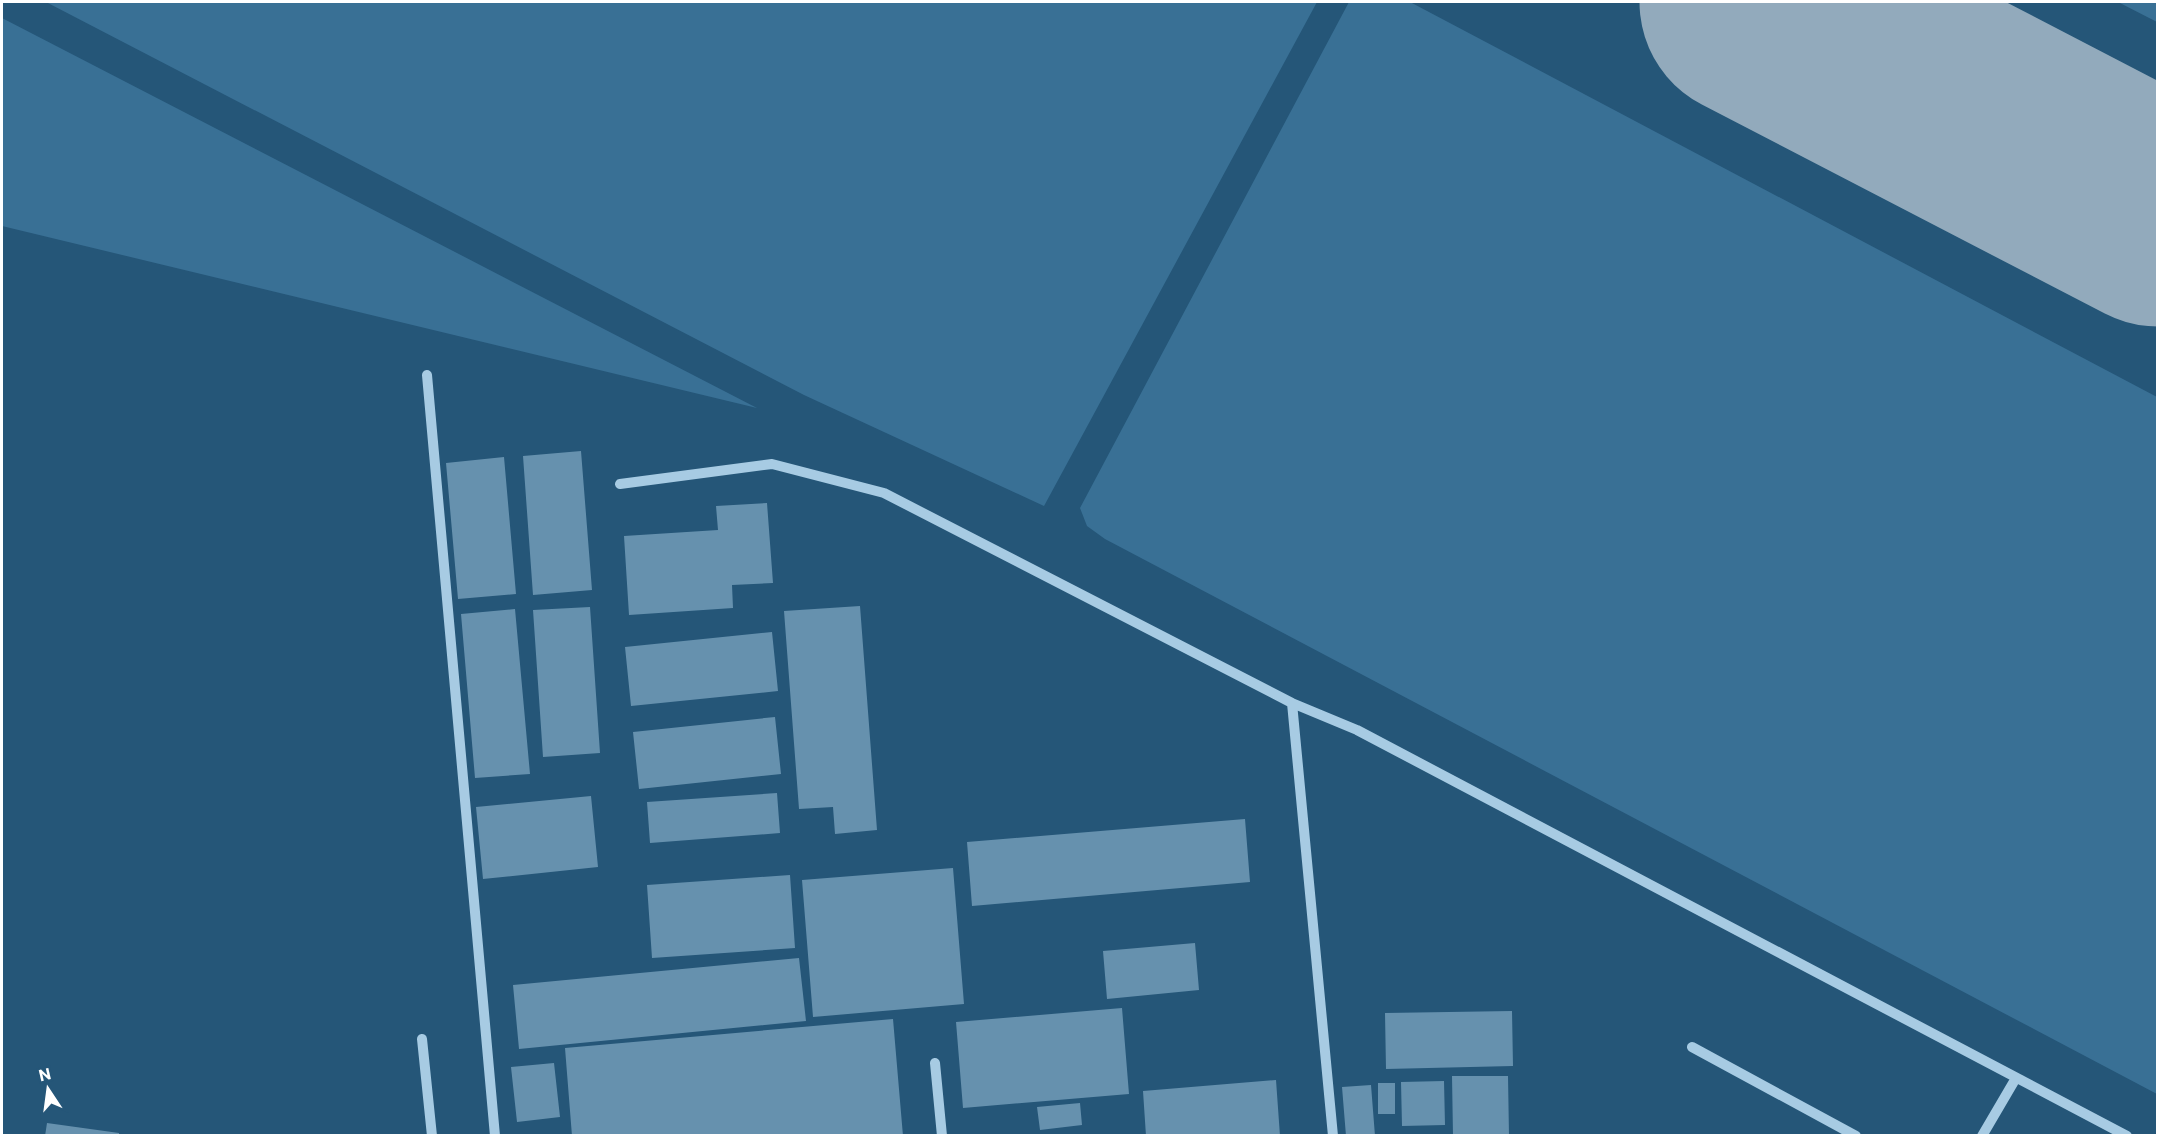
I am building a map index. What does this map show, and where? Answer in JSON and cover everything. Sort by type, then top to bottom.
[{"type":"street","points":[[427,375],[495,1136]]},
{"type":"street","points":[[621,484],[772,464],[884,493],[1292,703],[1357,730],[2127,1136]]},
{"type":"street","points":[[1292,703],[1333,1136]]},
{"type":"street","points":[[422,1039],[432,1136]]},
{"type":"street","points":[[1692,1047],[1856,1136]]},
{"type":"street","points":[[935,1063],[942,1136]]},
{"type":"street","points":[[1982,1136],[2016,1078]]},
{"type":"shaded area","points":[[46,2],[1317,2],[1044,506],[804,395]]},
{"type":"shaded area","points":[[1349,2],[1410,2],[2157,397],[2157,1094],[1105,539],[1087,526],[1080,508]]},
{"type":"shaded area","points":[[2118,2],[2157,2],[2157,22]]},
{"type":"shaded area","points":[[2,18],[757,408],[2,226]]},
{"type":"building","points":[[581,451],[592,590],[533,595],[523,456]]},
{"type":"building","points":[[504,457],[516,594],[458,599],[446,463]]},
{"type":"building","points":[[767,503],[773,583],[732,585],[733,608],[629,615],[624,536],[718,530],[716,506]]},
{"type":"building","points":[[860,606],[877,830],[835,834],[833,807],[799,809],[784,611]]},
{"type":"building","points":[[590,607],[600,753],[543,757],[533,610]]},
{"type":"building","points":[[515,609],[530,774],[475,778],[461,614]]},
{"type":"building","points":[[772,632],[778,691],[631,706],[625,647]]},
{"type":"building","points":[[775,717],[781,774],[639,789],[633,732]]},
{"type":"building","points":[[777,793],[780,833],[650,843],[647,802]]},
{"type":"building","points":[[591,796],[598,867],[483,879],[476,807]]},
{"type":"building","points":[[1245,819],[1250,882],[972,906],[967,842]]},
{"type":"building","points":[[953,868],[964,1004],[813,1017],[802,880]]},
{"type":"building","points":[[790,875],[795,948],[652,958],[647,885]]},
{"type":"building","points":[[1195,943],[1199,990],[1107,999],[1103,951]]},
{"type":"building","points":[[799,958],[806,1021],[519,1049],[513,985]]},
{"type":"building","points":[[1122,1008],[1129,1094],[963,1108],[956,1022]]},
{"type":"building","points":[[1512,1011],[1513,1066],[1386,1069],[1385,1013]]},
{"type":"building","points":[[893,1019],[903,1136],[572,1136],[565,1048]]},
{"type":"building","points":[[554,1063],[560,1117],[517,1122],[511,1067]]},
{"type":"building","points":[[1452,1076],[1508,1076],[1509,1136],[1453,1136]]},
{"type":"building","points":[[1276,1080],[1280,1136],[1146,1136],[1143,1091]]},
{"type":"building","points":[[1444,1081],[1445,1125],[1402,1126],[1401,1082]]},
{"type":"building","points":[[1378,1083],[1395,1083],[1395,1114],[1378,1114]]},
{"type":"building","points":[[1371,1085],[1375,1136],[1346,1136],[1342,1087]]},
{"type":"building","points":[[1080,1103],[1082,1125],[1040,1130],[1037,1107]]},
{"type":"building","points":[[47,1123],[119,1133],[119,1136],[45,1136]]},
{"type":"runway","points":[[1755,2],[2158,211]]}]
